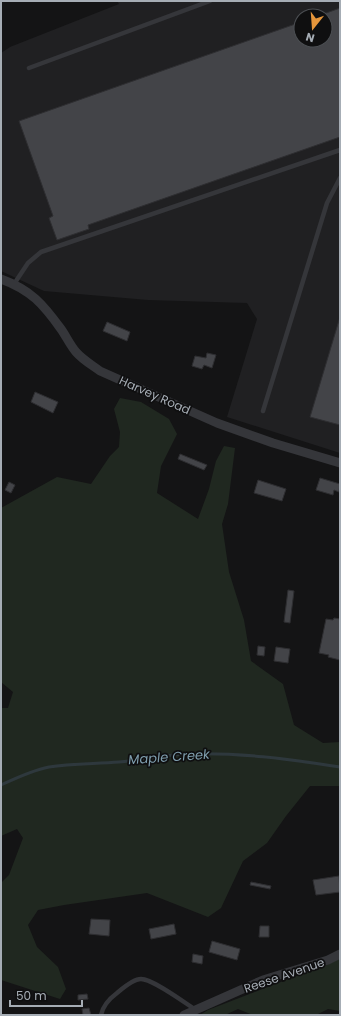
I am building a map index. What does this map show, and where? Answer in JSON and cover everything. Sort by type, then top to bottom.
[{"type":"street","name":"Harvey Road","points":[[1,279],[23,288],[39,301],[61,329],[75,351],[86,362],[100,371],[217,423],[273,443],[340,463]]},
{"type":"street","name":"Reese Avenue","points":[[184,1015],[263,980],[328,960],[340,954]]},
{"type":"lane","points":[[29,68],[210,1]]},
{"type":"lane","points":[[14,284],[28,263],[41,252],[340,150]]},
{"type":"lane","points":[[263,412],[327,203],[340,178]]},
{"type":"lane","points":[[101,1015],[108,1000],[129,984],[142,979],[148,980],[166,990],[196,1010]]},
{"type":"shaded area","points":[[117,1],[340,1],[340,453],[227,417],[257,319],[247,303],[148,300],[44,291],[1,271],[1,53],[10,47],[119,4]]},
{"type":"shaded area","points":[[120,398],[141,402],[169,419],[177,434],[161,466],[157,493],[198,519],[209,489],[216,461],[224,446],[235,448],[228,504],[222,524],[229,572],[244,620],[251,661],[283,684],[294,725],[323,743],[340,742],[340,786],[310,786],[267,843],[243,861],[221,908],[208,917],[147,893],[38,910],[28,925],[37,947],[58,967],[66,989],[60,999],[1,980],[1,883],[9,875],[23,838],[17,829],[1,836],[1,708],[8,708],[13,692],[1,682],[1,508],[57,477],[91,484],[110,456],[119,447],[120,432],[114,409]]},
{"type":"shaded area","points":[[340,958],[340,1011],[328,1009],[316,1015],[253,1015],[238,1009],[225,1015],[200,1015],[208,1010]]},
{"type":"building","points":[[340,8],[340,137],[88,225],[89,229],[57,240],[49,218],[53,216],[19,121],[293,25],[293,48],[333,48],[333,11]]},
{"type":"building","points":[[340,317],[340,425],[310,417]]},
{"type":"building","points":[[107,322],[130,332],[127,341],[103,331]]},
{"type":"building","points":[[207,353],[216,355],[212,368],[204,365],[202,369],[192,366],[195,356],[206,358]]},
{"type":"building","points":[[35,392],[58,402],[53,413],[31,402]]},
{"type":"building","points":[[180,454],[207,465],[204,470],[178,459]]},
{"type":"building","points":[[320,478],[340,484],[339,492],[334,490],[333,495],[316,490]]},
{"type":"building","points":[[258,480],[286,489],[282,501],[254,493]]},
{"type":"building","points":[[9,482],[15,485],[11,493],[5,490]]},
{"type":"building","points":[[288,590],[294,591],[290,623],[284,622]]},
{"type":"building","points":[[334,618],[340,619],[340,660],[328,657],[329,655],[319,653],[326,619],[333,620]]},
{"type":"building","points":[[258,646],[265,647],[264,656],[257,655]]},
{"type":"building","points":[[276,647],[290,649],[288,663],[274,661]]},
{"type":"building","points":[[339,876],[340,892],[316,895],[313,880]]},
{"type":"building","points":[[251,882],[271,886],[270,889],[250,885]]},
{"type":"building","points":[[91,919],[110,920],[109,936],[89,934]]},
{"type":"building","points":[[174,924],[176,934],[151,939],[149,929]]},
{"type":"building","points":[[260,926],[269,926],[269,937],[259,937]]},
{"type":"building","points":[[212,941],[240,949],[237,960],[209,952]]},
{"type":"building","points":[[193,954],[203,956],[202,964],[192,962]]},
{"type":"building","points":[[87,994],[88,999],[78,1000],[78,995]]},
{"type":"building","points":[[89,1008],[91,1015],[83,1015],[82,1009]]},
{"type":"waterway","name":"Maple Creek","points":[[1,785],[43,768],[119,762],[186,754],[224,754],[263,757],[340,767]]}]
